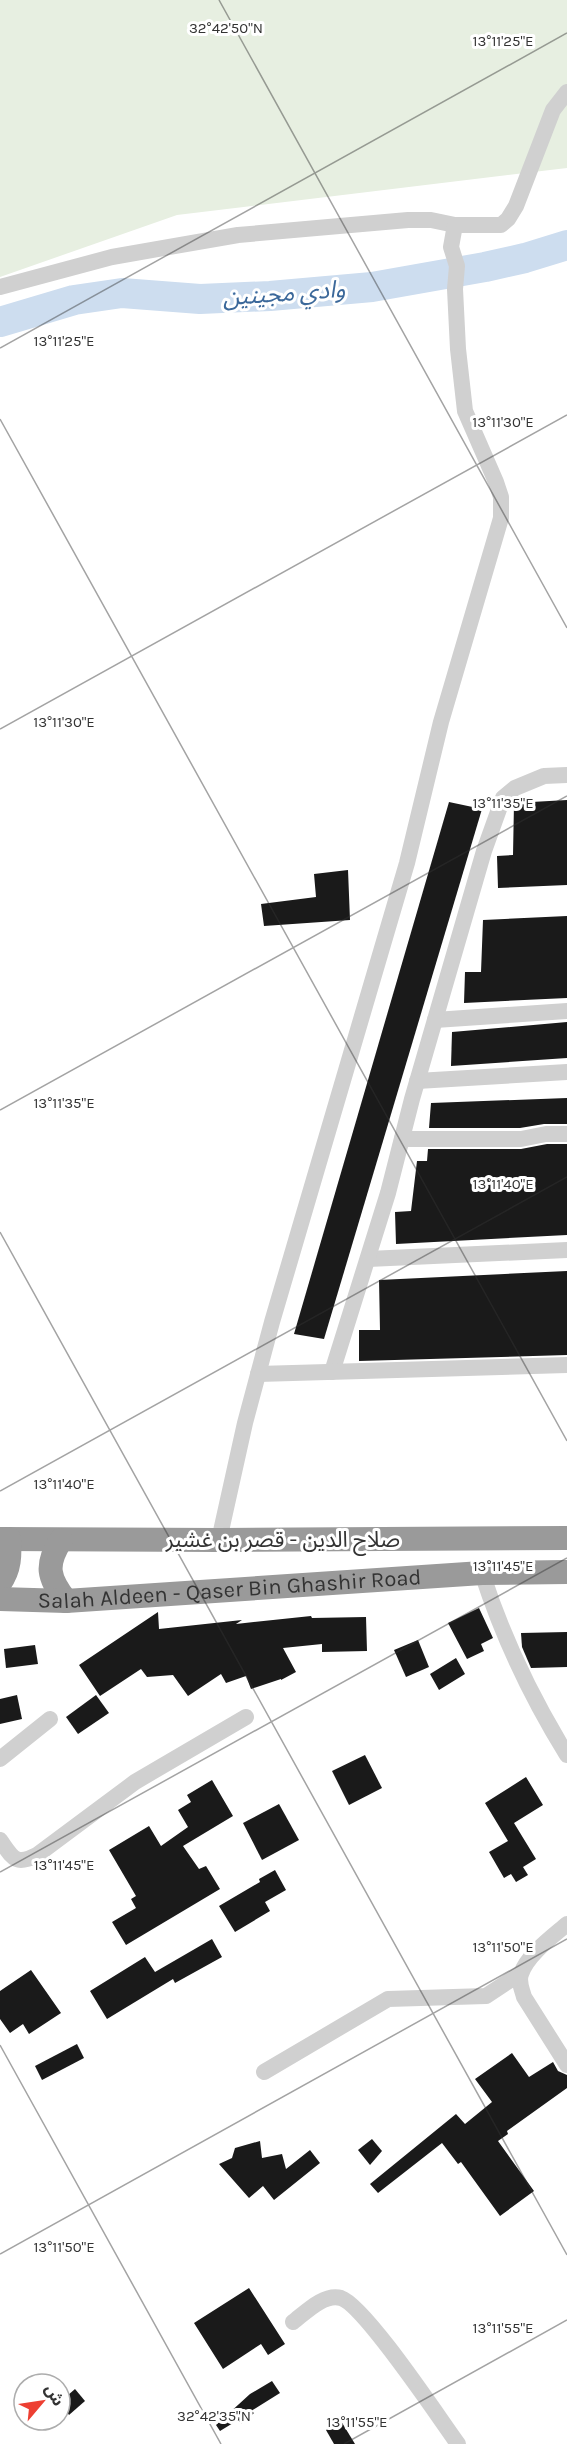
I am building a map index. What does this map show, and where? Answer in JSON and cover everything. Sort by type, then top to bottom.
[{"type":"highway","name":"صلاح الدين - قصر بن غشير","points":[[5,1539],[567,1538]]},
{"type":"highway","points":[[0,1582],[7,1574],[9,1562],[5,1539]]},
{"type":"highway","points":[[61,1540],[51,1555],[51,1577],[56,1589],[66,1601]]},
{"type":"highway","name":"Salah Aldeen - Qaser Bin Ghashir Road","points":[[0,1599],[66,1601],[482,1573],[567,1572]]},
{"type":"street","points":[[0,287],[112,257],[238,235],[408,220],[431,220],[455,225],[501,225],[516,206],[553,110],[567,92]]},
{"type":"street","points":[[219,1540],[258,1374],[407,863],[441,722],[501,518],[501,497],[496,482],[465,411],[458,349],[455,289],[457,266],[451,247],[455,225]]},
{"type":"street","points":[[332,1371],[388,1193],[417,1081],[484,851],[503,798],[515,788],[544,776],[567,775]]},
{"type":"street","points":[[435,1020],[567,1011]]},
{"type":"street","points":[[417,1081],[567,1072]]},
{"type":"street","points":[[402,1139],[521,1139],[546,1134],[567,1134]]},
{"type":"street","points":[[368,1259],[567,1250]]},
{"type":"street","points":[[258,1374],[567,1365]]},
{"type":"street","points":[[482,1573],[516,1665],[544,1719],[567,1755]]},
{"type":"street","points":[[0,1840],[12,1857],[18,1860],[37,1855],[135,1782],[246,1717]]},
{"type":"street","points":[[0,1759],[50,1719]]},
{"type":"street","points":[[264,2072],[388,1999],[486,1996],[521,1973],[542,1945],[567,1924]]},
{"type":"street","points":[[521,1973],[520,1985],[524,1997],[567,2065]]},
{"type":"street","points":[[293,2322],[330,2297],[341,2298],[350,2304],[371,2324],[458,2444]]},
{"type":"shaded area","points":[[0,0],[567,0],[567,168],[177,215],[0,277]]},
{"type":"building","points":[[567,800],[567,885],[498,888],[497,856],[513,855],[514,803]]},
{"type":"building","points":[[449,802],[482,809],[324,1339],[294,1334]]},
{"type":"building","points":[[348,870],[350,920],[264,926],[261,904],[316,897],[314,874]]},
{"type":"building","points":[[567,916],[567,998],[464,1003],[465,972],[481,972],[483,920]]},
{"type":"building","points":[[567,1022],[567,1058],[451,1066],[452,1032]]},
{"type":"building","points":[[567,1098],[567,1124],[544,1124],[520,1128],[429,1128],[431,1103]]},
{"type":"building","points":[[547,1144],[567,1144],[567,1235],[396,1244],[395,1212],[411,1211],[417,1161],[427,1161],[428,1149],[521,1149]]},
{"type":"building","points":[[567,1271],[567,1355],[359,1361],[359,1330],[380,1330],[379,1280]]},
{"type":"building","points":[[479,1608],[493,1638],[481,1644],[484,1651],[467,1659],[448,1623]]},
{"type":"building","points":[[158,1612],[159,1629],[242,1620],[236,1624],[311,1616],[312,1618],[366,1617],[367,1651],[322,1652],[322,1644],[283,1648],[296,1672],[281,1680],[251,1689],[246,1676],[226,1683],[221,1674],[188,1696],[173,1675],[147,1677],[141,1669],[100,1696],[79,1665]]},
{"type":"building","points":[[567,1632],[567,1667],[531,1668],[522,1647],[521,1633]]},
{"type":"building","points":[[418,1640],[429,1667],[406,1677],[394,1650]]},
{"type":"building","points":[[35,1645],[38,1664],[6,1668],[4,1649]]},
{"type":"building","points":[[456,1658],[465,1674],[439,1690],[430,1674]]},
{"type":"building","points":[[17,1695],[22,1719],[0,1724],[0,1699]]},
{"type":"building","points":[[96,1695],[109,1713],[78,1734],[66,1717]]},
{"type":"building","points":[[365,1755],[382,1788],[349,1805],[332,1771]]},
{"type":"building","points":[[526,1777],[543,1805],[514,1823],[536,1859],[523,1867],[528,1875],[516,1882],[511,1874],[504,1878],[489,1852],[508,1841],[485,1803]]},
{"type":"building","points":[[212,1780],[233,1816],[183,1846],[199,1869],[206,1866],[220,1889],[126,1945],[112,1922],[136,1908],[131,1899],[136,1896],[109,1850],[149,1826],[161,1846],[188,1827],[178,1810],[191,1802],[187,1795]]},
{"type":"building","points":[[279,1804],[299,1840],[262,1860],[243,1823]]},
{"type":"building","points":[[275,1870],[286,1890],[265,1902],[270,1911],[235,1932],[219,1906],[260,1882],[259,1879]]},
{"type":"building","points":[[212,1939],[222,1957],[175,1983],[173,1979],[107,2019],[90,1991],[145,1957],[155,1972]]},
{"type":"building","points":[[31,1970],[61,2013],[29,2034],[23,2024],[10,2033],[0,2019],[0,1991]]},
{"type":"building","points":[[77,2044],[84,2058],[42,2080],[35,2066]]},
{"type":"building","points":[[512,2053],[529,2077],[553,2062],[558,2071],[567,2075],[567,2088],[507,2131],[508,2134],[498,2141],[534,2191],[500,2216],[461,2162],[458,2164],[442,2143],[378,2193],[370,2184],[456,2114],[465,2124],[492,2102],[475,2079]]},
{"type":"building","points":[[372,2139],[382,2151],[370,2165],[358,2150]]},
{"type":"building","points":[[260,2141],[262,2158],[282,2154],[286,2169],[310,2150],[320,2163],[274,2200],[263,2186],[249,2198],[219,2164],[232,2158],[235,2148]]},
{"type":"building","points":[[249,2288],[285,2344],[268,2355],[261,2344],[223,2369],[194,2323]]},
{"type":"building","points":[[272,2381],[280,2393],[251,2411],[254,2413],[242,2424],[238,2420],[220,2431],[216,2425],[250,2394]]},
{"type":"building","points":[[75,2389],[85,2401],[72,2412],[72,2392]]},
{"type":"building","points":[[341,2421],[355,2444],[334,2444],[326,2430]]},
{"type":"waterway","name":"وادي مجينين","points":[[0,322],[74,300],[122,293],[200,299],[270,296],[372,287],[485,267],[567,245]]}]
